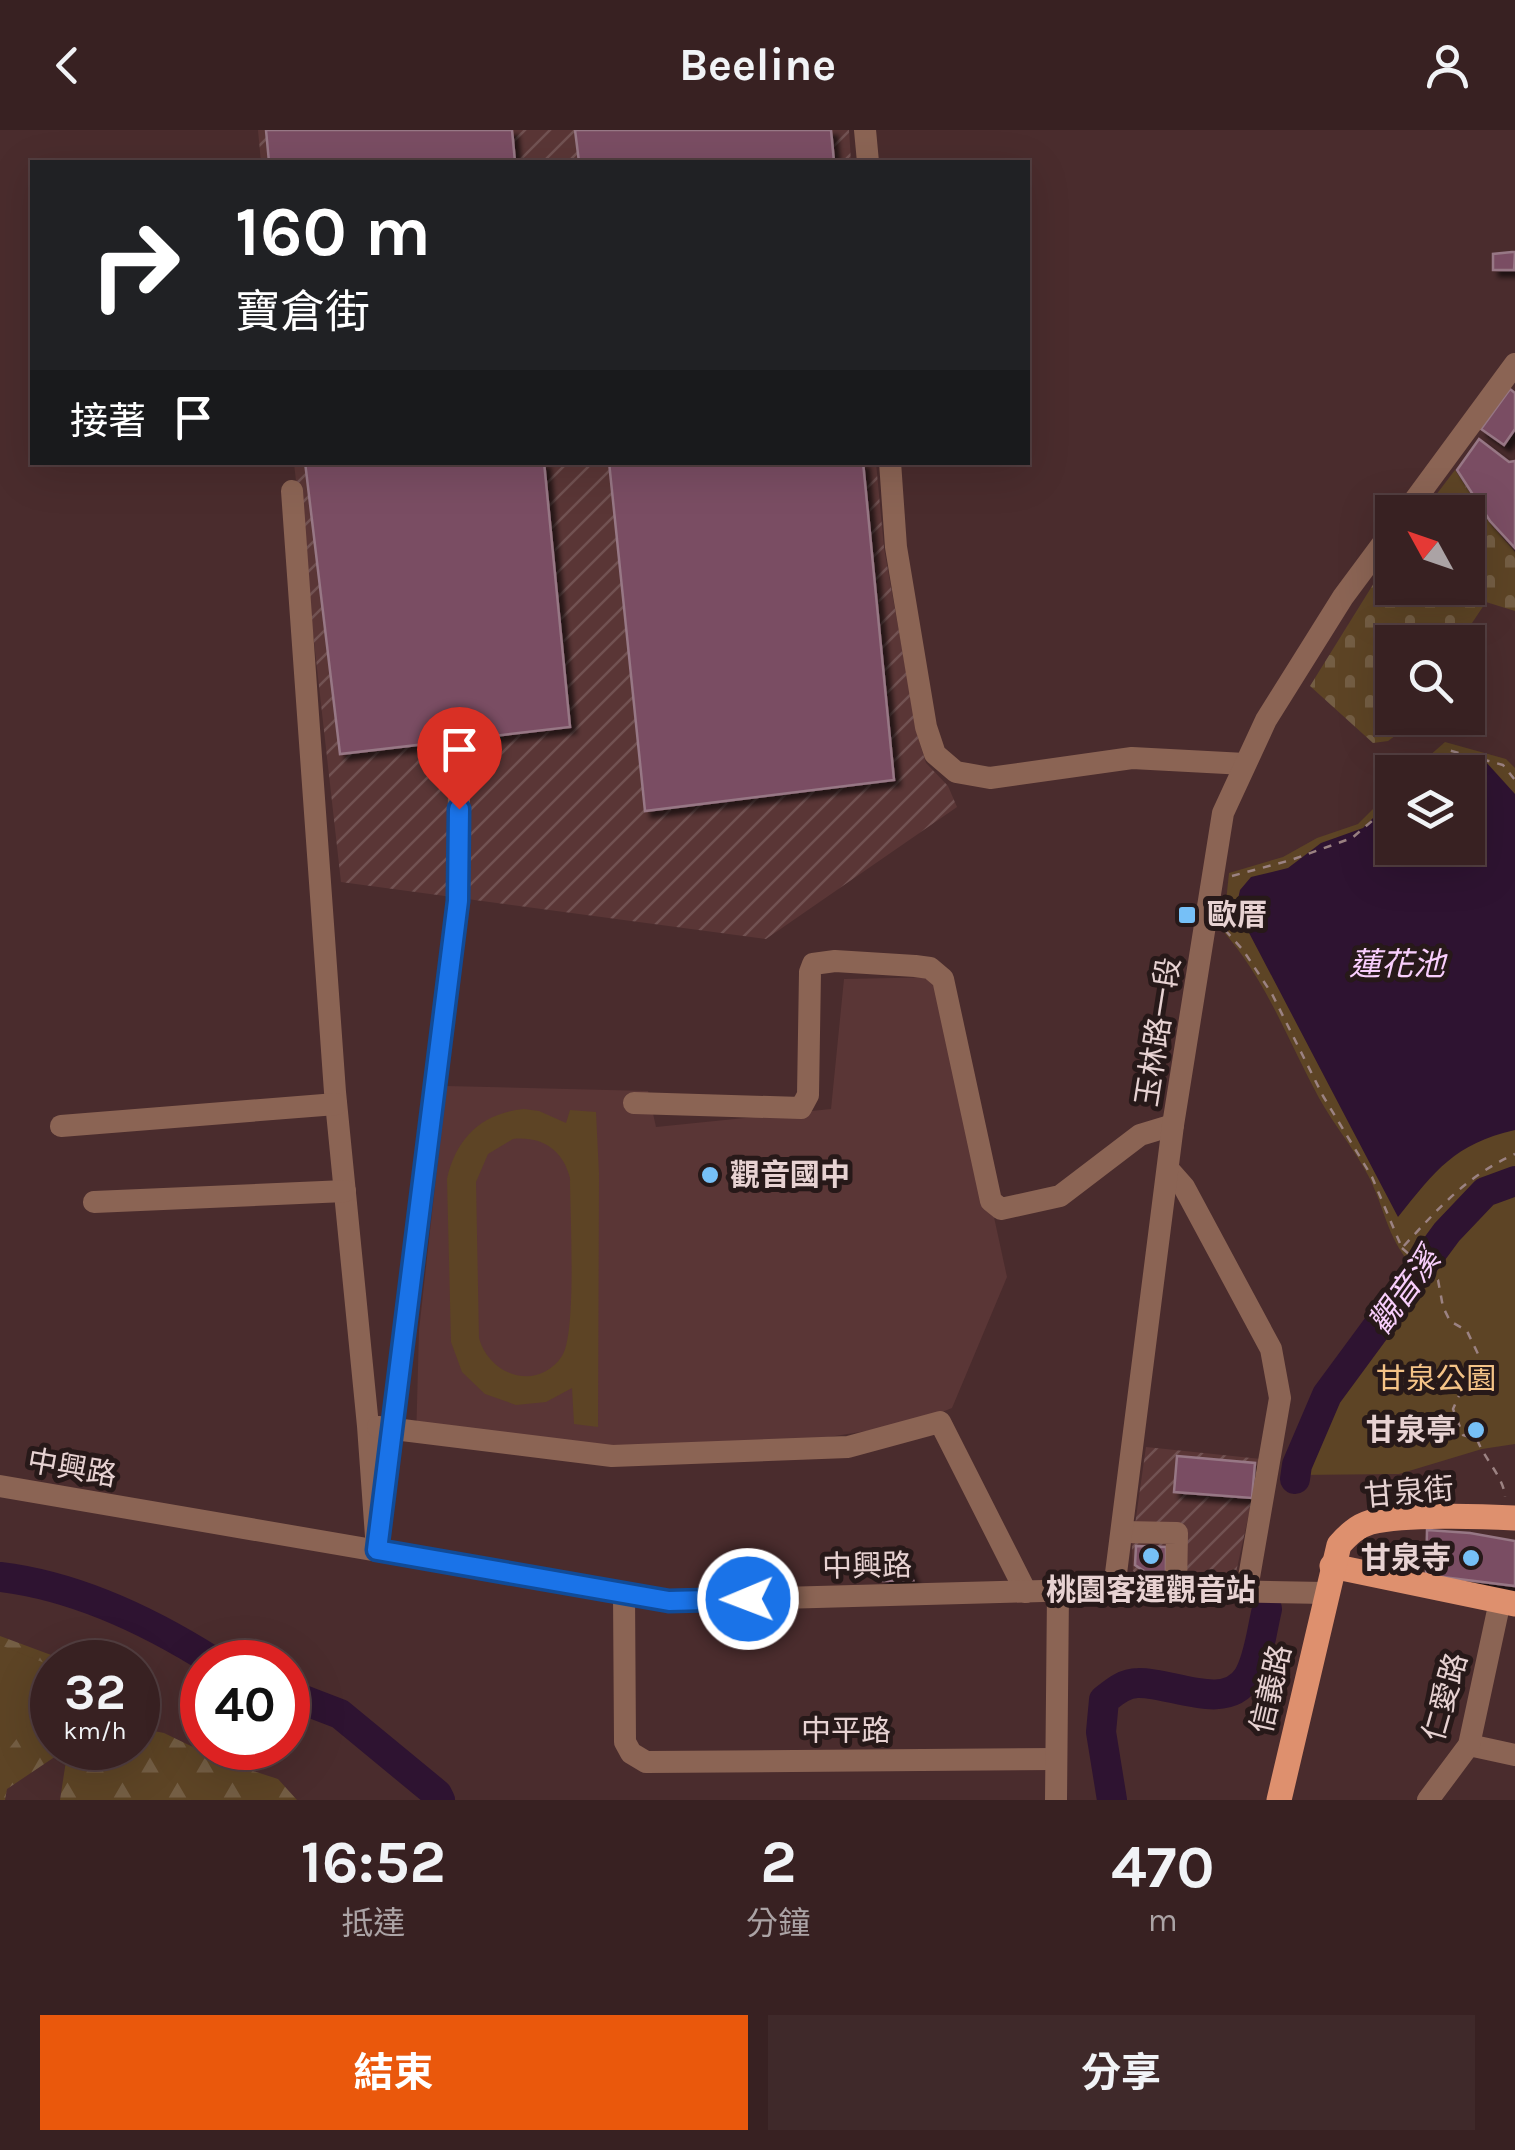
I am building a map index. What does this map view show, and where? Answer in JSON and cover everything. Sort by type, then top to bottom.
[{"type":"main road","name":"甘泉街","points":[[1325,1592],[1338,1545],[1352,1530],[1370,1522],[1510,1518]]},
{"type":"main road","points":[[1332,1566],[1508,1603]]},
{"type":"main road","name":"信義路","points":[[1279,1800],[1325,1592]]},
{"type":"street","points":[[865,130],[868,160]]},
{"type":"street","points":[[1419,495],[1515,364]]},
{"type":"street","points":[[890,465],[896,547],[926,727],[935,754],[956,772],[990,778],[1132,758],[1245,764]]},
{"type":"street","points":[[292,491],[336,1104],[377,1550]]},
{"type":"street","name":"玉林路一段","points":[[1114,1590],[1173,1125],[1223,814],[1266,720],[1343,596],[1375,554]]},
{"type":"street","points":[[377,1550],[458,901],[459,786]]},
{"type":"street","points":[[634,1103],[801,1108],[808,1095],[810,972],[813,964],[835,961],[930,968],[943,979],[990,1200],[1000,1209],[1060,1196],[1140,1134],[1173,1125]]},
{"type":"street","points":[[61,1126],[336,1104]]},
{"type":"street","points":[[1169,1170],[1184,1188],[1271,1349],[1280,1398],[1247,1590]]},
{"type":"street","points":[[94,1202],[345,1191]]},
{"type":"street","points":[[368,1426],[612,1456],[848,1448],[940,1422],[1026,1592]]},
{"type":"street","name":"中興路","points":[[0,1486],[669,1601],[1114,1590],[1325,1592]]},
{"type":"street","points":[[1123,1532],[1177,1533],[1176,1590]]},
{"type":"street","points":[[1056,1800],[1058,1592]]},
{"type":"street","name":"中平路","points":[[624,1594],[625,1742],[631,1753],[646,1762],[1056,1759]]},
{"type":"street","name":"仁愛路","points":[[1428,1800],[1469,1745],[1508,1603]]},
{"type":"street","points":[[1469,1745],[1515,1755]]},
{"type":"path","points":[[1444,755],[1448,750],[1466,755]]},
{"type":"path","points":[[1485,760],[1503,765],[1515,780]]},
{"type":"path","points":[[1235,875],[1352,838],[1375,818]]},
{"type":"path","points":[[1207,920],[1225,929],[1244,950],[1272,994],[1323,1096],[1372,1177],[1402,1248],[1438,1280],[1450,1321],[1467,1331],[1478,1354],[1453,1409],[1462,1435],[1478,1439],[1483,1455],[1506,1490],[1510,1518]]},
{"type":"path","points":[[1402,1248],[1444,1202],[1484,1168],[1515,1154]]},
{"type":"shaded area","points":[[258,130],[849,130],[851,160],[261,160]]},
{"type":"shaded area","points":[[294,465],[876,465],[884,548],[918,738],[926,763],[948,786],[957,807],[766,939],[341,882]]},
{"type":"shaded area","name":"觀音國中","points":[[942,977],[1007,1277],[952,1408],[912,1424],[764,1447],[617,1463],[416,1441],[419,1330],[446,1086],[648,1091],[656,1127],[831,1109],[844,979]]},
{"type":"shaded area","name":"桃園客運觀音站","points":[[1146,1447],[1261,1459],[1235,1577],[1141,1577],[1133,1571],[1132,1546]]},
{"type":"green space","points":[[1455,470],[1471,495],[1436,495]]},
{"type":"green space","points":[[1485,516],[1515,552],[1515,611],[1486,602]]},
{"type":"green space","points":[[1375,581],[1375,605],[1484,605],[1472,625],[1375,625],[1375,735],[1396,735],[1388,741],[1373,743],[1310,686]]},
{"type":"green space","name":"甘泉公園","points":[[1445,742],[1506,759],[1515,768],[1515,1444],[1482,1449],[1399,1474],[1295,1475],[1327,1395],[1418,1272],[1394,1238],[1369,1177],[1319,1098],[1265,991],[1223,931],[1229,873],[1283,857],[1317,838],[1358,824],[1375,807],[1375,865],[1485,865],[1485,755],[1430,755]]},
{"type":"green space","points":[[570,1110],[596,1112],[598,1427],[574,1424],[572,1388],[546,1402],[516,1405],[485,1394],[462,1372],[451,1342],[447,1179],[457,1151],[473,1130],[509,1111],[539,1111],[566,1123]],"holes":[[[513,1139],[550,1147],[562,1160],[570,1178],[571,1299],[567,1343],[552,1367],[528,1376],[503,1370],[484,1351],[479,1338],[476,1182],[488,1154]]]},
{"type":"green space","points":[[0,1636],[30,1647],[30,1770],[35,1770],[7,1789],[5,1800],[0,1800]]},
{"type":"green space","points":[[0,1645],[30,1657],[30,1722],[0,1760]]},
{"type":"green space","points":[[160,1732],[180,1741],[180,1770],[250,1770],[278,1779],[297,1800],[60,1800],[65,1770],[160,1770]]},
{"type":"water","name":"蓮花池","points":[[1485,762],[1515,794],[1515,1130],[1461,1151],[1398,1217],[1236,908],[1240,890],[1251,877],[1288,868],[1321,843],[1363,828],[1375,816],[1375,865],[1485,865]]},
{"type":"building","points":[[266,130],[512,130],[515,160],[269,160]]},
{"type":"building","points":[[575,130],[831,130],[834,160],[579,160]]},
{"type":"building","points":[[1515,252],[1514,270],[1493,270],[1493,254]]},
{"type":"building","points":[[1510,389],[1515,393],[1515,429],[1504,445],[1481,429]]},
{"type":"building","points":[[1479,439],[1509,462],[1515,461],[1515,548],[1485,513],[1485,495],[1473,495],[1457,470]]},
{"type":"building","points":[[305,465],[544,465],[570,727],[340,754]]},
{"type":"building","points":[[609,465],[863,465],[894,780],[645,811]]},
{"type":"building","points":[[1177,1456],[1255,1463],[1252,1498],[1174,1492]]},
{"type":"building","name":"甘泉寺","points":[[1427,1530],[1515,1541],[1515,1586],[1426,1575]]},
{"type":"building","name":"桃園客運觀音站","points":[[1136,1546],[1166,1547],[1166,1572],[1144,1571],[1135,1565]]},
{"type":"building","points":[[903,1558],[913,1580],[883,1581],[879,1571],[887,1567],[885,1562]]},
{"type":"waterway","name":"觀音溪","points":[[1295,1479],[1297,1465],[1327,1395],[1447,1232],[1485,1192],[1515,1181]]},
{"type":"waterway","name":"觀音溪","points":[[0,1577],[84,1597],[180,1642]]},
{"type":"waterway","name":"觀音溪","points":[[1112,1800],[1101,1732],[1104,1700],[1133,1683],[1212,1694],[1238,1688],[1255,1662],[1267,1609]]},
{"type":"waterway","name":"觀音溪","points":[[310,1702],[340,1714],[440,1800]]},
{"type":"place","name":"歐厝","points":[[1187,915]]},
{"type":"place","name":"觀音國中","points":[[710,1175]]},
{"type":"place","name":"甘泉亭","points":[[1476,1430]]},
{"type":"place","name":"桃園客運觀音站","points":[[1151,1556]]},
{"type":"place","name":"甘泉寺","points":[[1471,1558]]},
{"type":"route","points":[[459,809],[458,901],[377,1550],[669,1601],[748,1599]]}]
